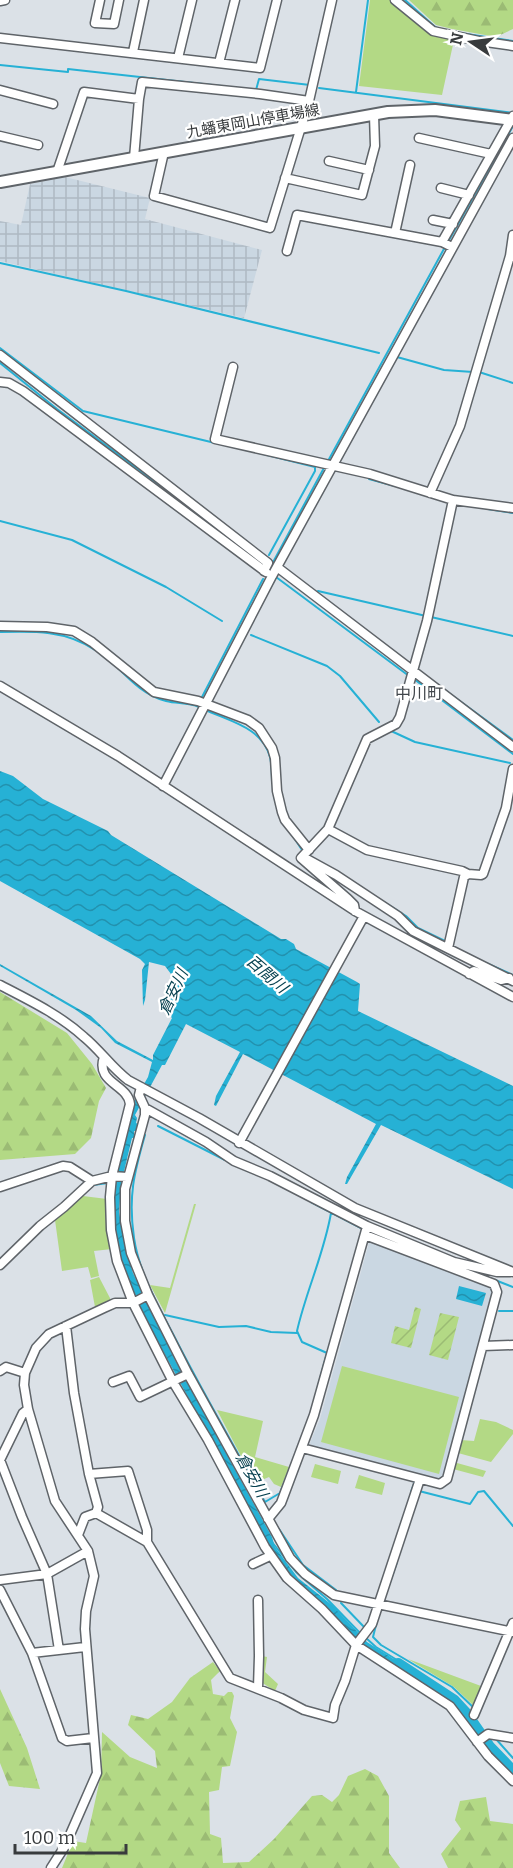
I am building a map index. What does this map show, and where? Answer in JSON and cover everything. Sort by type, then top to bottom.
[{"type":"main road","name":"九蟠東岡山停車場線","points":[[0,182],[405,110],[435,110],[512,118]]},
{"type":"street","points":[[0,1],[5,0]]},
{"type":"street","points":[[100,0],[95,23],[114,24],[119,0]]},
{"type":"street","points":[[133,52],[144,0]]},
{"type":"street","points":[[178,58],[192,0]]},
{"type":"street","points":[[219,63],[235,0]]},
{"type":"street","points":[[0,38],[260,68],[277,0]]},
{"type":"street","points":[[164,152],[154,196],[270,228],[302,128],[332,0]]},
{"type":"street","points":[[395,0],[434,31],[513,46]]},
{"type":"street","points":[[134,158],[142,82],[309,101]]},
{"type":"street","points":[[0,90],[53,104]]},
{"type":"street","points":[[57,172],[84,92],[139,99]]},
{"type":"street","points":[[285,178],[362,195],[375,146],[374,115]]},
{"type":"street","points":[[447,245],[453,224],[512,118]]},
{"type":"street","points":[[0,136],[38,145]]},
{"type":"street","points":[[420,138],[491,154]]},
{"type":"street","points":[[268,573],[277,567],[328,465],[447,245],[513,138]]},
{"type":"street","points":[[502,156],[513,160]]},
{"type":"street","points":[[329,161],[369,170]]},
{"type":"street","points":[[395,233],[410,165]]},
{"type":"street","points":[[441,188],[469,195]]},
{"type":"street","points":[[287,250],[297,215],[447,245]]},
{"type":"street","points":[[433,220],[453,224]]},
{"type":"street","points":[[430,493],[460,426],[512,257],[513,235]]},
{"type":"street","points":[[1,359],[268,562],[268,573],[201,702],[163,786]]},
{"type":"street","points":[[233,367],[215,440],[400,482],[453,500],[513,508]]},
{"type":"street","points":[[0,382],[9,383],[23,391],[268,573]]},
{"type":"street","points":[[355,911],[354,905],[301,858],[328,829],[367,739],[396,724],[413,673],[440,566],[453,500]]},
{"type":"street","points":[[277,567],[413,673],[513,747]]},
{"type":"street","points":[[0,626],[47,627],[74,631],[92,642],[154,692],[201,702],[248,720],[266,738],[275,758],[277,791],[282,812],[305,853],[398,916],[413,931],[448,945],[511,979]]},
{"type":"street","points":[[0,686],[79,732],[355,911],[513,997]]},
{"type":"street","points":[[328,829],[367,850],[468,874],[481,875],[506,808],[513,769]]},
{"type":"street","points":[[448,945],[464,877],[468,874]]},
{"type":"street","points":[[239,1143],[364,916]]},
{"type":"street","points":[[469,974],[474,971],[501,980],[511,979]]},
{"type":"street","points":[[0,985],[67,1023],[118,1073],[355,1208],[513,1272]]},
{"type":"street","points":[[104,1057],[102,1064],[104,1073],[127,1095],[130,1104],[111,1181],[111,1230],[117,1261],[133,1303],[174,1381],[272,1544],[334,1595],[512,1628],[474,1715]]},
{"type":"street","points":[[141,1087],[139,1095],[145,1108],[145,1115],[128,1177],[124,1204],[131,1253],[146,1295],[186,1375],[268,1519],[272,1544],[270,1556],[286,1578],[359,1641],[450,1706],[481,1739],[488,1756],[513,1781]]},
{"type":"street","points":[[145,1108],[206,1142],[234,1161],[270,1176],[366,1231],[494,1284],[498,1292],[447,1479],[440,1484],[302,1448]]},
{"type":"street","points":[[0,1187],[63,1166],[70,1167],[92,1181],[111,1181],[128,1177]]},
{"type":"street","points":[[0,1265],[40,1226],[92,1181]]},
{"type":"street","points":[[268,1519],[281,1503],[314,1415],[366,1231]]},
{"type":"street","points":[[452,1265],[497,1272],[513,1272]]},
{"type":"street","points":[[51,1868],[65,1846],[97,1773],[85,1647],[86,1611],[94,1576],[88,1551],[55,1501],[28,1409],[24,1385],[25,1373],[36,1348],[49,1334],[115,1304],[133,1303],[146,1295]]},
{"type":"street","points":[[66,1326],[74,1393],[89,1474],[98,1507],[96,1513]]},
{"type":"street","points":[[483,1346],[513,1345]]},
{"type":"street","points":[[0,1371],[6,1368],[25,1373]]},
{"type":"street","points":[[113,1382],[129,1376],[140,1397],[186,1375]]},
{"type":"street","points":[[28,1409],[23,1413],[0,1460],[47,1574],[59,1650]]},
{"type":"street","points":[[89,1474],[128,1472],[147,1530],[147,1542]]},
{"type":"street","points":[[78,1535],[85,1517],[96,1513],[147,1542],[230,1678],[258,1688],[304,1710],[333,1718],[335,1705],[359,1641],[369,1630],[379,1605],[420,1479]]},
{"type":"street","points":[[0,1580],[47,1574],[88,1551]]},
{"type":"street","points":[[254,1564],[270,1556]]},
{"type":"street","points":[[0,1590],[32,1653],[62,1738],[67,1741],[93,1738]]},
{"type":"street","points":[[258,1600],[258,1688]]},
{"type":"street","points":[[32,1653],[85,1647]]},
{"type":"street","points":[[481,1739],[488,1734],[513,1738]]},
{"type":"shaded area","points":[[65,177],[150,198],[145,219],[262,250],[244,318],[0,261],[0,221],[21,225],[30,184]]},
{"type":"shaded area","points":[[373,1241],[492,1287],[494,1291],[489,1312],[486,1312],[443,1477],[439,1479],[312,1446],[310,1443],[320,1419],[369,1243]]},
{"type":"green space","points":[[370,0],[391,0],[400,5],[428,32],[454,40],[442,95],[359,86]]},
{"type":"green space","points":[[409,0],[513,0],[513,29],[496,37],[436,25]]},
{"type":"green space","points":[[0,992],[67,1033],[92,1064],[106,1088],[99,1101],[91,1138],[75,1154],[0,1160]]},
{"type":"green space","points":[[83,1196],[107,1199],[107,1229],[112,1249],[94,1251],[99,1276],[91,1278],[88,1267],[62,1271],[55,1220]]},
{"type":"green space","points":[[194,1204],[196,1204],[165,1313],[150,1285],[170,1288]]},
{"type":"green space","points":[[99,1277],[111,1300],[95,1307],[90,1280]]},
{"type":"green space","points":[[415,1307],[421,1309],[411,1348],[391,1343],[395,1326],[409,1330]]},
{"type":"green space","points":[[440,1313],[459,1317],[448,1360],[429,1355]]},
{"type":"green space","points":[[342,1366],[459,1397],[439,1474],[321,1442]]},
{"type":"green space","points":[[217,1410],[263,1421],[255,1457],[289,1467],[281,1487],[274,1484],[269,1477],[255,1483]]},
{"type":"green space","points":[[480,1419],[496,1422],[513,1430],[513,1434],[491,1462],[458,1453],[461,1440],[474,1441]]},
{"type":"green space","points":[[454,1463],[486,1471],[483,1477],[453,1469]]},
{"type":"green space","points":[[315,1464],[341,1471],[338,1484],[311,1477]]},
{"type":"green space","points":[[359,1475],[385,1483],[382,1495],[355,1488]]},
{"type":"green space","points":[[262,1656],[267,1657],[265,1672],[278,1684],[275,1691],[261,1682]]},
{"type":"green space","points":[[408,1659],[481,1686],[473,1705],[454,1687]]},
{"type":"green space","points":[[213,1662],[220,1671],[211,1680],[213,1694],[224,1696],[232,1692],[234,1696],[230,1718],[237,1732],[230,1766],[222,1767],[219,1790],[209,1792],[210,1834],[221,1838],[223,1863],[249,1862],[274,1839],[312,1796],[322,1795],[332,1802],[339,1795],[348,1776],[365,1769],[378,1776],[389,1796],[389,1853],[400,1868],[62,1868],[73,1841],[86,1843],[101,1774],[102,1732],[130,1757],[157,1768],[155,1751],[128,1725],[131,1715],[148,1719],[172,1702],[190,1678]]},
{"type":"green space","points":[[0,1689],[27,1748],[40,1789],[9,1786],[0,1763]]},
{"type":"green space","points":[[486,1797],[490,1821],[513,1824],[513,1868],[448,1868],[441,1854],[461,1829],[455,1820],[460,1801]]},
{"type":"water","name":"百間川","points":[[0,771],[13,776],[43,799],[108,831],[111,835],[281,939],[294,944],[296,949],[360,984],[358,1011],[513,1086],[513,1189],[381,1125],[345,1184],[376,1124],[243,1054],[216,1106],[214,1105],[216,1096],[240,1052],[186,1024],[135,1115],[138,1124],[134,1131],[134,1138],[132,1138],[121,1184],[119,1212],[133,1273],[176,1362],[272,1537],[275,1547],[298,1578],[332,1605],[367,1642],[414,1672],[412,1676],[364,1646],[294,1580],[270,1549],[143,1314],[126,1276],[118,1249],[114,1229],[114,1180],[131,1107],[148,1077],[152,1062],[115,1043],[101,1028],[76,1010],[0,964],[91,1016],[117,1041],[153,1060],[153,1055],[172,1018],[161,1008],[174,978],[165,966],[149,962],[143,1006],[142,970],[145,964],[140,959],[0,881]]},
{"type":"water","points":[[459,1286],[486,1293],[482,1306],[456,1299]]},
{"type":"waterway","points":[[356,92],[368,0]]},
{"type":"waterway","points":[[405,0],[439,29]]},
{"type":"waterway","points":[[460,33],[513,41]]},
{"type":"waterway","points":[[0,65],[68,72],[68,69],[221,86]]},
{"type":"waterway","points":[[254,90],[256,90],[259,79],[310,85]]},
{"type":"waterway","points":[[319,88],[513,113]]},
{"type":"waterway","points":[[448,242],[513,126]]},
{"type":"waterway","points":[[328,461],[445,247]]},
{"type":"waterway","points":[[0,263],[126,291],[379,353]]},
{"type":"waterway","points":[[0,348],[83,411],[215,443]]},
{"type":"waterway","points":[[397,357],[444,370],[473,372]]},
{"type":"waterway","points":[[0,363],[57,409],[208,521]]},
{"type":"waterway","points":[[479,372],[513,383]]},
{"type":"waterway","points":[[247,450],[315,467],[315,471],[269,555]]},
{"type":"waterway","points":[[271,566],[325,466]]},
{"type":"waterway","points":[[369,479],[395,486]]},
{"type":"waterway","points":[[488,509],[513,513]]},
{"type":"waterway","points":[[0,521],[72,540],[166,587],[222,621]]},
{"type":"waterway","points":[[243,549],[255,559]]},
{"type":"waterway","points":[[276,577],[409,676]]},
{"type":"waterway","points":[[201,699],[263,579]]},
{"type":"waterway","points":[[316,593],[318,591],[426,616]]},
{"type":"waterway","points":[[431,617],[513,636]]},
{"type":"waterway","points":[[0,632],[37,632],[61,635],[84,643],[95,650]]},
{"type":"waterway","points":[[251,635],[327,666],[340,676],[379,722]]},
{"type":"waterway","points":[[118,668],[152,696],[199,707]]},
{"type":"waterway","points":[[414,679],[513,754]]},
{"type":"waterway","points":[[446,691],[513,740]]},
{"type":"waterway","points":[[208,711],[245,727],[260,739],[270,757],[272,781]]},
{"type":"waterway","points":[[389,730],[415,742],[510,763]]},
{"type":"waterway","points":[[274,796],[279,813]]},
{"type":"waterway","points":[[293,836],[302,850]]},
{"type":"waterway","points":[[384,902],[406,916],[418,928],[447,942]]},
{"type":"waterway","points":[[486,963],[513,975]]},
{"type":"waterway","points":[[158,1126],[225,1160]]},
{"type":"waterway","points":[[145,1135],[133,1185],[132,1223],[136,1251],[155,1299],[265,1502],[280,1493],[296,1453]]},
{"type":"waterway","points":[[93,1185],[108,1183]]},
{"type":"waterway","points":[[311,1202],[361,1228]]},
{"type":"waterway","points":[[317,1390],[327,1353],[302,1342],[297,1331],[331,1213]]},
{"type":"waterway","points":[[372,1233],[380,1236]]},
{"type":"waterway","points":[[495,1280],[513,1287]]},
{"type":"waterway","points":[[499,1311],[513,1311]]},
{"type":"waterway","points":[[165,1315],[219,1327],[246,1326],[271,1332],[297,1333]]},
{"type":"waterway","points":[[411,1492],[415,1481]]},
{"type":"waterway","points":[[419,1491],[470,1504],[478,1492],[484,1491],[513,1526]]},
{"type":"waterway","points":[[279,1529],[303,1565],[336,1590]]},
{"type":"waterway","points":[[272,1542],[296,1572],[327,1599],[361,1634]]},
{"type":"waterway","points":[[389,1585],[397,1562]]},
{"type":"waterway","points":[[341,1603],[365,1628]]},
{"type":"waterway","points":[[377,1621],[373,1637],[381,1645],[452,1687],[474,1708]]},
{"type":"waterway","points":[[366,1638],[376,1647],[447,1691],[461,1703],[483,1733]]},
{"type":"waterway","name":"倉安川","points":[[398,1665],[453,1701],[488,1747],[513,1773]]},
{"type":"waterway","points":[[486,1738],[513,1766]]},
{"type":"waterway","points":[[496,1739],[513,1758]]},
{"type":"district","name":"中川町","points":[[419,693]]}]
